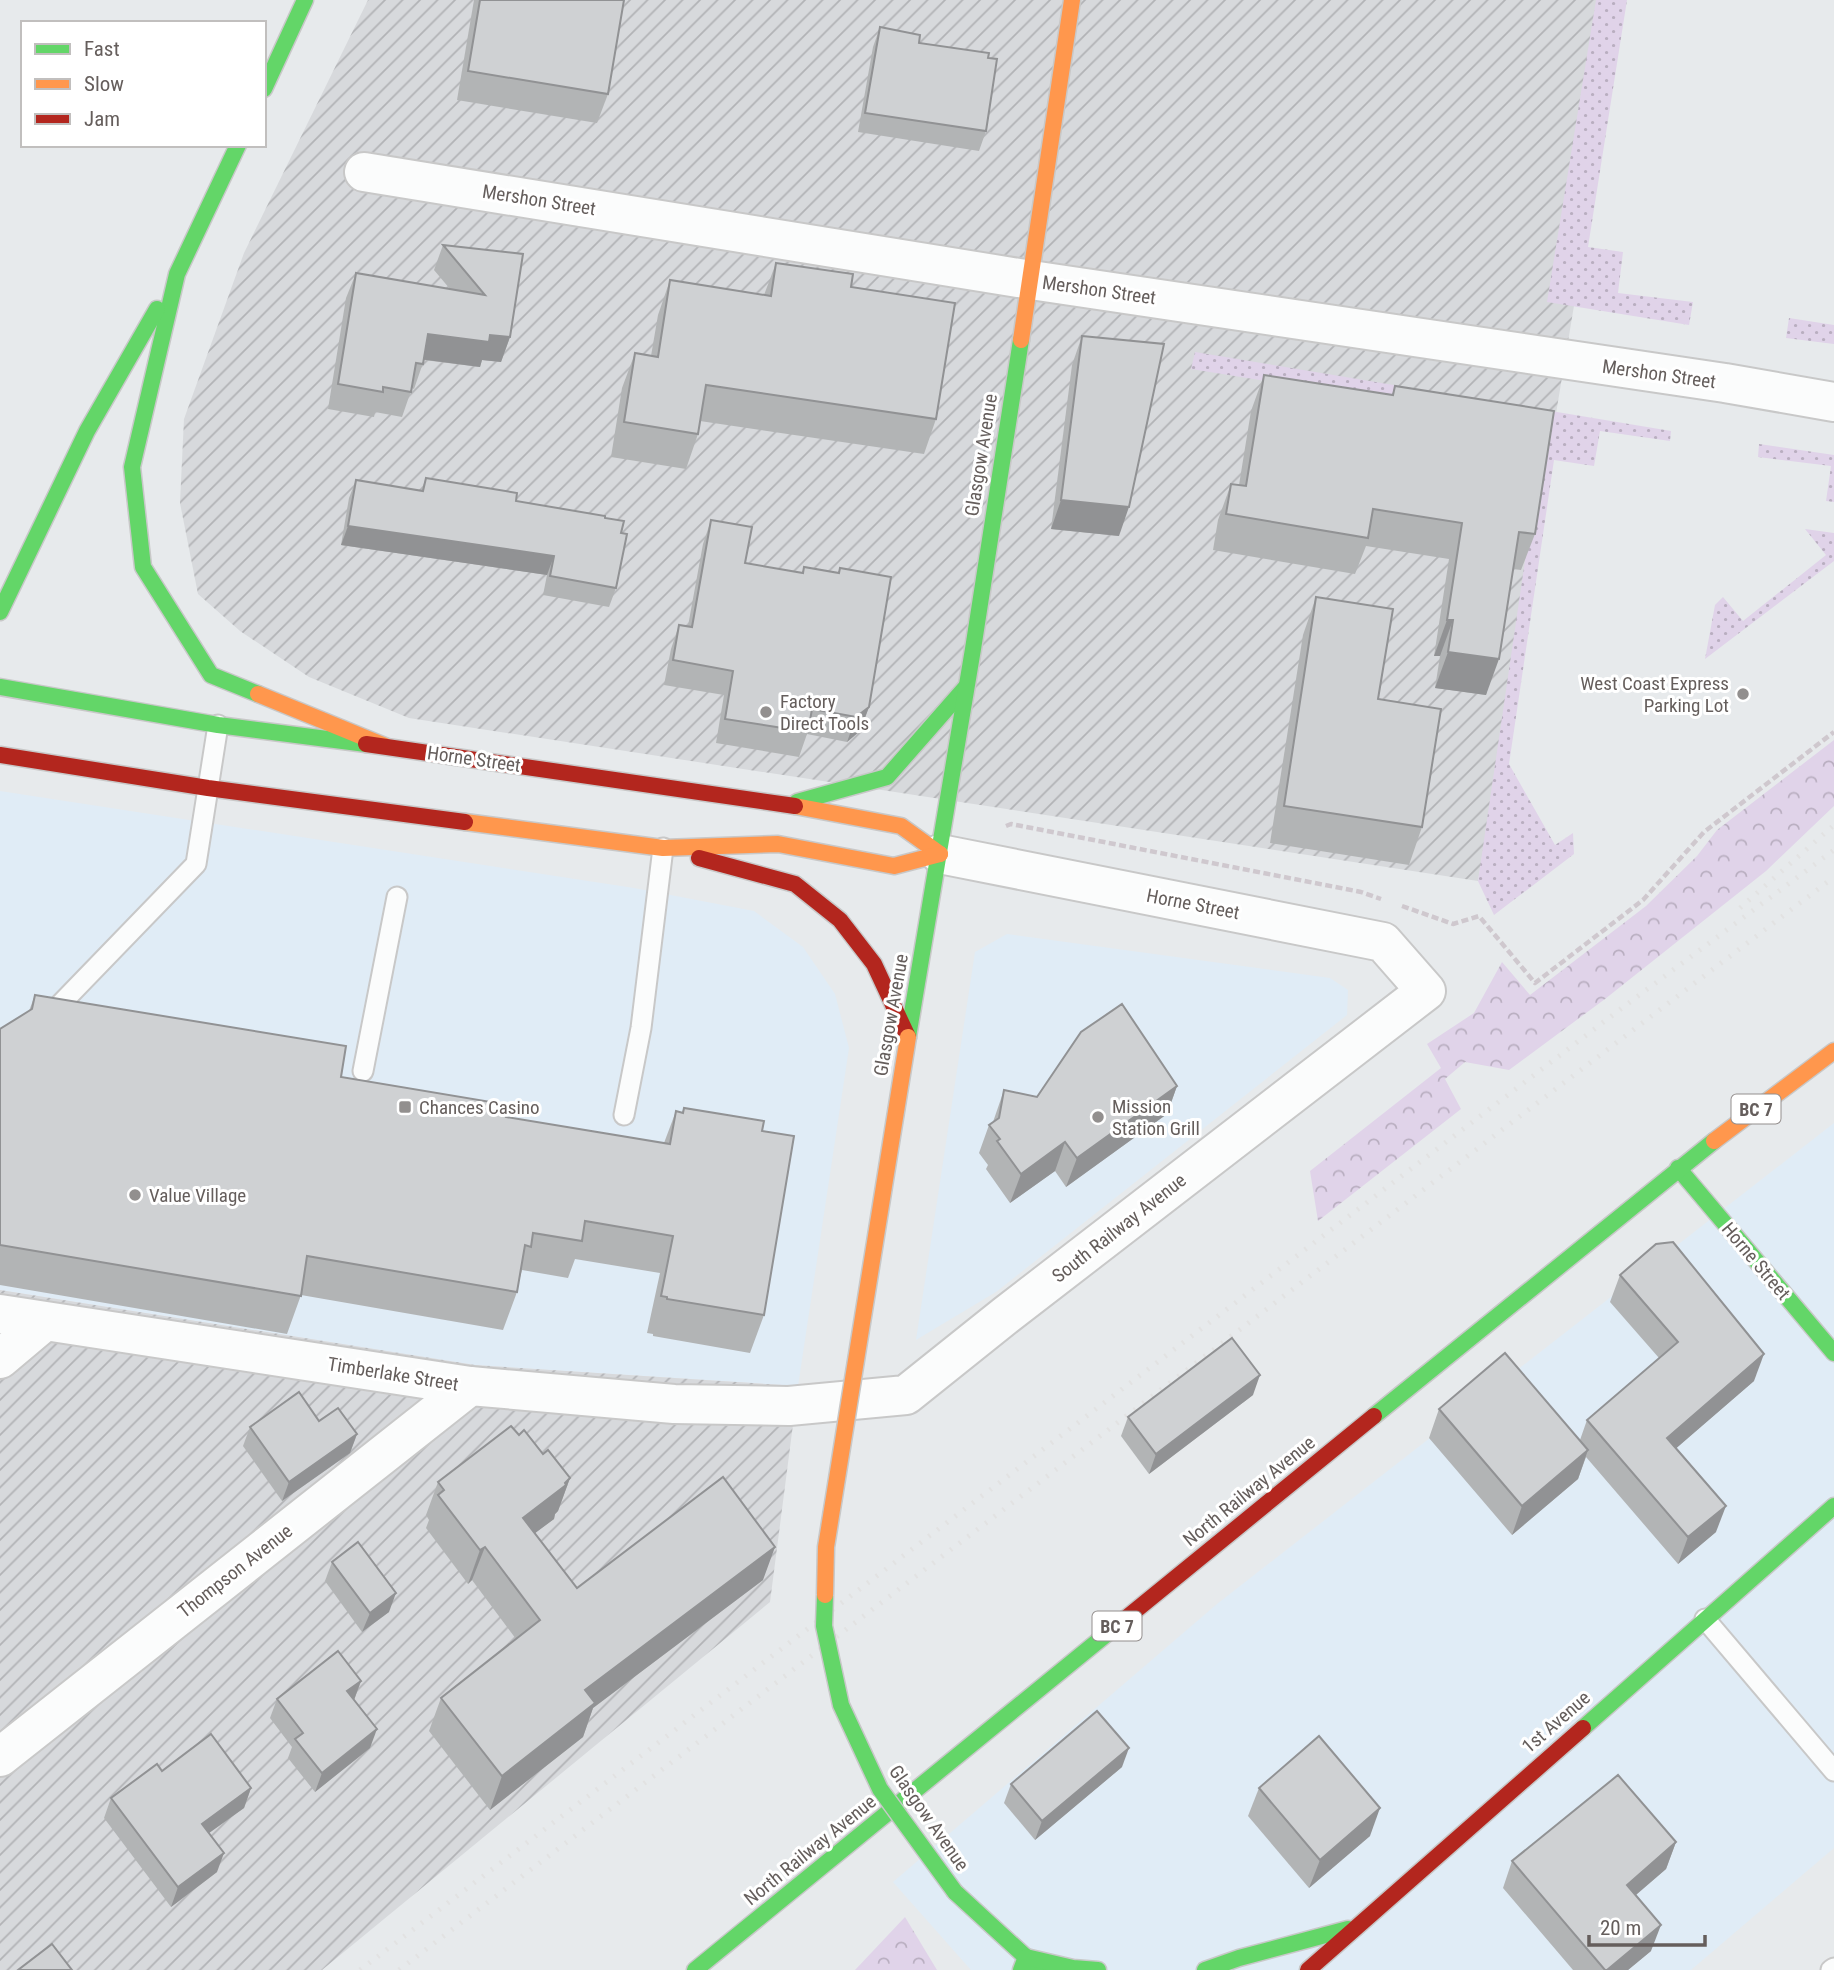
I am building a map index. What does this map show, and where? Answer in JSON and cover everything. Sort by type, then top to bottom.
[{"type":"main road","points":[[266,85],[305,0]]},
{"type":"main road","name":"Glasgow Avenue","points":[[1040,1970],[1023,1963],[955,1892],[880,1789],[841,1705],[824,1626],[826,1546],[940,853],[1031,280],[1072,0]]},
{"type":"main road","points":[[0,612],[87,431],[177,274],[237,147]]},
{"type":"main road","points":[[177,274],[132,467],[143,567],[211,675],[385,746]]},
{"type":"main road","name":"Horne Street","points":[[0,687],[218,725],[385,746],[788,805],[901,826],[940,853]]},
{"type":"main road","points":[[788,805],[887,777],[965,688]]},
{"type":"main road","name":"Horne Street","points":[[0,755],[208,788],[663,848],[778,844],[894,866],[940,853]]},
{"type":"main road","points":[[663,848],[795,884],[840,920],[874,964],[908,1037]]},
{"type":"main road","name":"North Railway Avenue","points":[[695,1970],[1678,1168],[1834,1051]]},
{"type":"main road","name":"Horne Street","points":[[1678,1168],[1834,1353]]},
{"type":"main road","name":"1st Avenue","points":[[1308,1970],[1834,1506]]},
{"type":"main road","points":[[1205,1970],[1239,1958],[1354,1928]]},
{"type":"main road","points":[[1023,1963],[1098,1970]]},
{"type":"street","name":"Mershon Street","points":[[364,172],[1031,280],[1711,381],[1834,402]]},
{"type":"street","name":"Horne Street","points":[[940,853],[1383,942],[1426,991]]},
{"type":"street","name":"South Railway Avenue","points":[[789,1406],[906,1395],[1426,991]]},
{"type":"street","name":"Timberlake Street","points":[[0,1314],[470,1386],[674,1404],[789,1406]]},
{"type":"street","points":[[0,1359],[44,1322]]},
{"type":"street","name":"Thompson Avenue","points":[[0,1757],[470,1386]]},
{"type":"lane","points":[[47,1018],[196,864],[218,725]]},
{"type":"lane","points":[[624,1115],[641,1028],[663,848]]},
{"type":"lane","points":[[363,1071],[397,897]]},
{"type":"lane","points":[[1705,1619],[1834,1771]]},
{"type":"path","points":[[1401,906],[1453,924],[1479,916],[1535,982],[1643,900],[1704,832],[1834,732]]},
{"type":"path","points":[[1003,828],[1012,824],[1361,892],[1387,901]]},
{"type":"shaded area","points":[[368,0],[1625,0],[1478,881],[409,718],[309,677],[240,631],[198,594],[180,503],[184,419],[244,253]]},
{"type":"shaded area","points":[[0,791],[634,888],[754,911],[803,947],[835,994],[849,1048],[798,1386],[475,1365],[0,1290]]},
{"type":"shaded area","points":[[1007,934],[1330,978],[1348,990],[1347,1015],[996,1292],[916,1340],[975,952]]},
{"type":"shaded area","points":[[1834,1123],[1834,1848],[1691,1970],[971,1970],[893,1882],[1217,1604]]},
{"type":"shaded area","points":[[0,1290],[475,1365],[798,1386],[770,1602],[322,1970],[0,1970]]},
{"type":"green space","points":[[1596,0],[1627,0],[1588,247],[1623,252],[1618,293],[1693,302],[1689,325],[1547,302]]},
{"type":"green space","points":[[1789,318],[1834,325],[1834,344],[1786,338]]},
{"type":"green space","points":[[1195,352],[1671,431],[1670,441],[1600,431],[1594,466],[1554,460],[1509,764],[1555,845],[1573,833],[1574,854],[1494,915],[1478,881],[1542,445],[1480,415],[1191,369]]},
{"type":"green space","points":[[1759,444],[1834,455],[1834,502],[1826,501],[1831,466],[1758,457]]},
{"type":"green space","points":[[1805,529],[1834,533],[1834,561],[1705,659],[1715,605],[1723,597],[1743,621],[1826,555]]},
{"type":"green space","points":[[1834,740],[1834,806],[1766,871],[1605,999],[1509,1070],[1465,1062],[1445,1079],[1461,1109],[1318,1221],[1310,1171],[1441,1068],[1427,1044],[1474,1013],[1502,962],[1530,995],[1646,906],[1697,856],[1717,830]]},
{"type":"green space","points":[[905,1917],[937,1970],[855,1970]]},
{"type":"building","points":[[480,0],[624,0],[608,94],[468,71]]},
{"type":"building","points":[[880,27],[920,35],[919,43],[989,53],[988,58],[997,59],[986,131],[865,113]]},
{"type":"building","points":[[443,245],[523,254],[510,337],[490,335],[489,342],[428,334],[423,364],[416,363],[411,392],[383,387],[383,392],[338,384],[356,273],[485,295]]},
{"type":"building","points":[[776,263],[853,274],[851,287],[955,303],[936,419],[706,385],[698,434],[624,422],[635,353],[658,357],[670,280],[771,296]]},
{"type":"building","points":[[1082,336],[1164,344],[1129,507],[1061,500]]},
{"type":"building","points":[[1264,375],[1393,395],[1395,386],[1554,411],[1535,534],[1519,532],[1499,659],[1448,652],[1453,620],[1447,620],[1462,523],[1373,509],[1368,538],[1226,514],[1231,484],[1246,486]]},
{"type":"building","points":[[426,478],[517,493],[516,501],[624,521],[621,533],[627,534],[616,588],[550,576],[554,556],[348,526],[356,480],[423,491]]},
{"type":"building","points":[[711,520],[752,527],[745,563],[803,573],[804,567],[839,573],[840,568],[891,577],[869,707],[856,717],[812,709],[808,732],[725,719],[733,671],[673,660],[679,625],[692,627]]},
{"type":"building","points":[[1316,597],[1393,609],[1378,699],[1441,709],[1422,827],[1284,806]]},
{"type":"building","points":[[35,995],[346,1046],[341,1077],[509,1105],[506,1117],[670,1144],[676,1111],[683,1113],[684,1108],[764,1121],[762,1131],[794,1136],[764,1315],[661,1296],[673,1236],[585,1221],[582,1241],[533,1233],[531,1247],[525,1245],[517,1292],[307,1256],[301,1296],[0,1245],[0,1029],[32,1009]]},
{"type":"building","name":"Mission Station Grill","points":[[1122,1004],[1177,1086],[1077,1158],[1065,1142],[1021,1174],[989,1125],[999,1118],[1004,1090],[1037,1097],[1081,1032]]},
{"type":"building","points":[[1673,1242],[1764,1354],[1667,1438],[1726,1506],[1688,1537],[1587,1420],[1678,1342],[1620,1275],[1656,1244]]},
{"type":"building","points":[[1232,1338],[1260,1375],[1156,1454],[1128,1417]]},
{"type":"building","points":[[1505,1353],[1588,1450],[1522,1506],[1439,1409]]},
{"type":"building","points":[[299,1392],[319,1421],[338,1408],[357,1434],[289,1482],[250,1427]]},
{"type":"building","points":[[511,1426],[519,1435],[524,1430],[543,1454],[548,1450],[570,1478],[566,1485],[523,1518],[577,1588],[723,1477],[775,1547],[585,1690],[595,1703],[502,1776],[441,1698],[540,1620],[485,1547],[480,1550],[438,1495],[444,1490],[438,1482]]},
{"type":"building","points":[[358,1542],[396,1593],[370,1613],[332,1562]]},
{"type":"building","points":[[338,1651],[361,1681],[347,1691],[377,1729],[322,1773],[295,1739],[303,1733],[277,1699]]},
{"type":"building","points":[[1097,1711],[1129,1748],[1042,1821],[1011,1784]]},
{"type":"building","points":[[211,1734],[251,1788],[202,1824],[224,1853],[178,1887],[111,1798],[157,1764],[162,1771]]},
{"type":"building","points":[[1319,1736],[1380,1808],[1320,1860],[1259,1788]]},
{"type":"building","points":[[1618,1775],[1676,1842],[1627,1885],[1661,1925],[1605,1970],[1512,1861]]},
{"type":"building","points":[[52,1944],[72,1970],[18,1970]]},
{"type":"railway","points":[[1740,908],[1834,825]]},
{"type":"railway","points":[[360,1970],[1622,1008],[1834,850]]},
{"type":"railway","points":[[399,1970],[1834,877]]},
{"type":"traffic: fast","points":[[266,85],[305,0]]},
{"type":"traffic: fast","points":[[237,147],[177,274],[132,467],[143,567],[211,675],[258,694]]},
{"type":"traffic: fast","points":[[0,612],[87,431],[157,309]]},
{"type":"traffic: fast","points":[[908,1037],[1021,340]]},
{"type":"traffic: fast","points":[[0,687],[218,725],[366,744]]},
{"type":"traffic: fast","points":[[797,802],[887,777],[965,688]]},
{"type":"traffic: fast","points":[[1374,1416],[1714,1141]]},
{"type":"traffic: fast","points":[[1678,1168],[1834,1353]]},
{"type":"traffic: fast","points":[[1583,1728],[1834,1506]]},
{"type":"traffic: fast","points":[[825,1595],[824,1626],[841,1705],[880,1789],[955,1892]]},
{"type":"traffic: fast","points":[[695,1970],[1114,1628]]},
{"type":"traffic: fast","points":[[955,1892],[1040,1970]]},
{"type":"traffic: fast","points":[[1205,1970],[1239,1958],[1348,1929]]},
{"type":"traffic: fast","points":[[1021,1970],[1026,1957],[1073,1968],[1098,1970]]},
{"type":"traffic: slow","points":[[1021,340],[1072,0]]},
{"type":"traffic: slow","points":[[258,694],[385,746]]},
{"type":"traffic: slow","points":[[795,806],[901,826],[940,854]]},
{"type":"traffic: slow","points":[[465,822],[663,848],[778,844],[894,866],[940,854]]},
{"type":"traffic: slow","points":[[825,1595],[826,1547],[908,1037]]},
{"type":"traffic: slow","points":[[1714,1141],[1834,1051]]},
{"type":"traffic: jam","points":[[366,744],[795,806]]},
{"type":"traffic: jam","points":[[0,755],[208,788],[465,822]]},
{"type":"traffic: jam","points":[[699,858],[795,884],[840,920],[874,964],[908,1037]]},
{"type":"traffic: jam","points":[[1114,1628],[1374,1416]]},
{"type":"traffic: jam","points":[[1308,1970],[1583,1728]]},
{"type":"place","name":"West Coast Express Parking Lot","points":[[1743,694]]},
{"type":"place","name":"Factory Direct Tools","points":[[766,712]]},
{"type":"place","name":"Chances Casino","points":[[405,1107]]},
{"type":"place","name":"Mission Station Grill","points":[[1098,1117]]},
{"type":"place","name":"Value Village","points":[[135,1195]]}]
